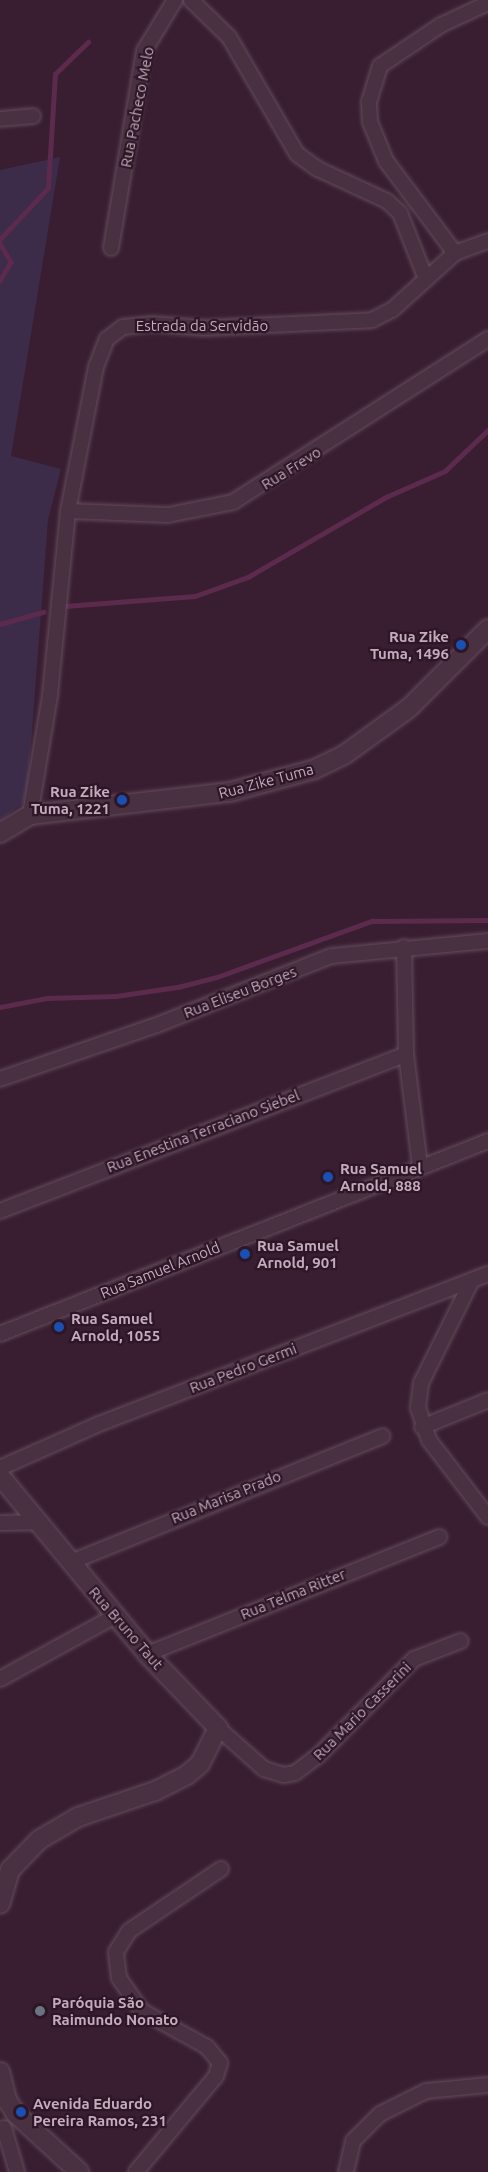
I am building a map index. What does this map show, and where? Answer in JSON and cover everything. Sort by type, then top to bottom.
[{"type":"street","name":"Rua Pacheco Melo","points":[[111,248],[144,51],[175,0]]},
{"type":"street","points":[[191,0],[229,37],[297,154],[318,169],[387,201],[407,224],[426,279]]},
{"type":"street","points":[[488,3],[404,47],[380,66],[372,81],[370,122],[386,161],[455,253],[488,242]]},
{"type":"street","points":[[0,120],[33,116]]},
{"type":"street","points":[[407,224],[427,214]]},
{"type":"street","name":"Estrada da Servidão","points":[[30,815],[50,695],[68,511],[102,346],[116,332],[152,324],[205,328],[372,320],[392,310],[455,253]]},
{"type":"street","name":"Rua Frevo","points":[[68,511],[168,515],[233,502],[277,478],[488,339]]},
{"type":"street","name":"Rua Zike Tuma","points":[[0,833],[30,815],[230,792],[315,769],[353,749],[409,708],[488,629]]},
{"type":"street","name":"Rua Eliseu Borges","points":[[0,1079],[158,1025],[331,956],[488,940]]},
{"type":"street","points":[[404,947],[406,1054],[420,1167]]},
{"type":"street","name":"Rua Enestina Terraciano Siebel","points":[[0,1211],[406,1054]]},
{"type":"street","name":"Rua Samuel Arnold","points":[[0,1334],[488,1141]]},
{"type":"street","name":"Rua Pedro Germi","points":[[0,1468],[99,1424],[488,1274]]},
{"type":"street","points":[[472,1281],[421,1383],[418,1408],[422,1426],[448,1468],[488,1517]]},
{"type":"street","points":[[422,1426],[488,1400]]},
{"type":"street","name":"Rua Marisa Prado","points":[[71,1562],[383,1436]]},
{"type":"street","name":"Rua Bruno Taut","points":[[0,1476],[147,1654],[218,1728],[264,1769]]},
{"type":"street","points":[[0,1523],[39,1522]]},
{"type":"street","name":"Rua Telma Ritter","points":[[147,1654],[439,1537]]},
{"type":"street","points":[[0,1679],[115,1616]]},
{"type":"street","name":"Rua Mario Casserini","points":[[264,1769],[284,1775],[305,1767],[414,1659],[461,1641]]},
{"type":"street","points":[[0,1904],[10,1870],[24,1852],[78,1817],[155,1791],[187,1775],[200,1764],[218,1728]]},
{"type":"street","points":[[136,2172],[216,2076],[220,2064],[207,2047],[142,2010],[119,1978],[116,1952],[129,1931],[221,1869]]},
{"type":"street","points":[[0,2072],[7,2100],[16,2114],[79,2172]]},
{"type":"street","points":[[346,2172],[353,2141],[380,2114],[426,2091],[488,2085]]},
{"type":"street","points":[[16,2114],[2,2130],[17,2172]]},
{"type":"shaded area","points":[[60,157],[11,456],[61,469],[48,520],[28,784],[23,803],[0,821],[0,170]]},
{"type":"waterway","points":[[0,239],[48,188],[55,74],[88,42]]},
{"type":"waterway","points":[[0,243],[11,262],[0,281]]},
{"type":"waterway","points":[[65,606],[195,596],[248,577],[386,497],[445,471],[488,430]]},
{"type":"waterway","points":[[0,624],[43,612]]},
{"type":"waterway","points":[[0,1007],[47,998],[116,996],[178,987],[217,977],[372,921],[488,920]]},
{"type":"place","name":"Rua Zike Tuma, 1496","points":[[461,645]]},
{"type":"place","name":"Rua Zike Tuma, 1221","points":[[122,800]]},
{"type":"place","name":"Rua Samuel Arnold, 888","points":[[328,1177]]},
{"type":"place","name":"Rua Samuel Arnold, 901","points":[[245,1254]]},
{"type":"place","name":"Rua Samuel Arnold, 1055","points":[[59,1327]]},
{"type":"place","name":"Paróquia São Raimundo Nonato","points":[[40,2011]]},
{"type":"place","name":"Avenida Eduardo Pereira Ramos, 231","points":[[21,2112]]}]
